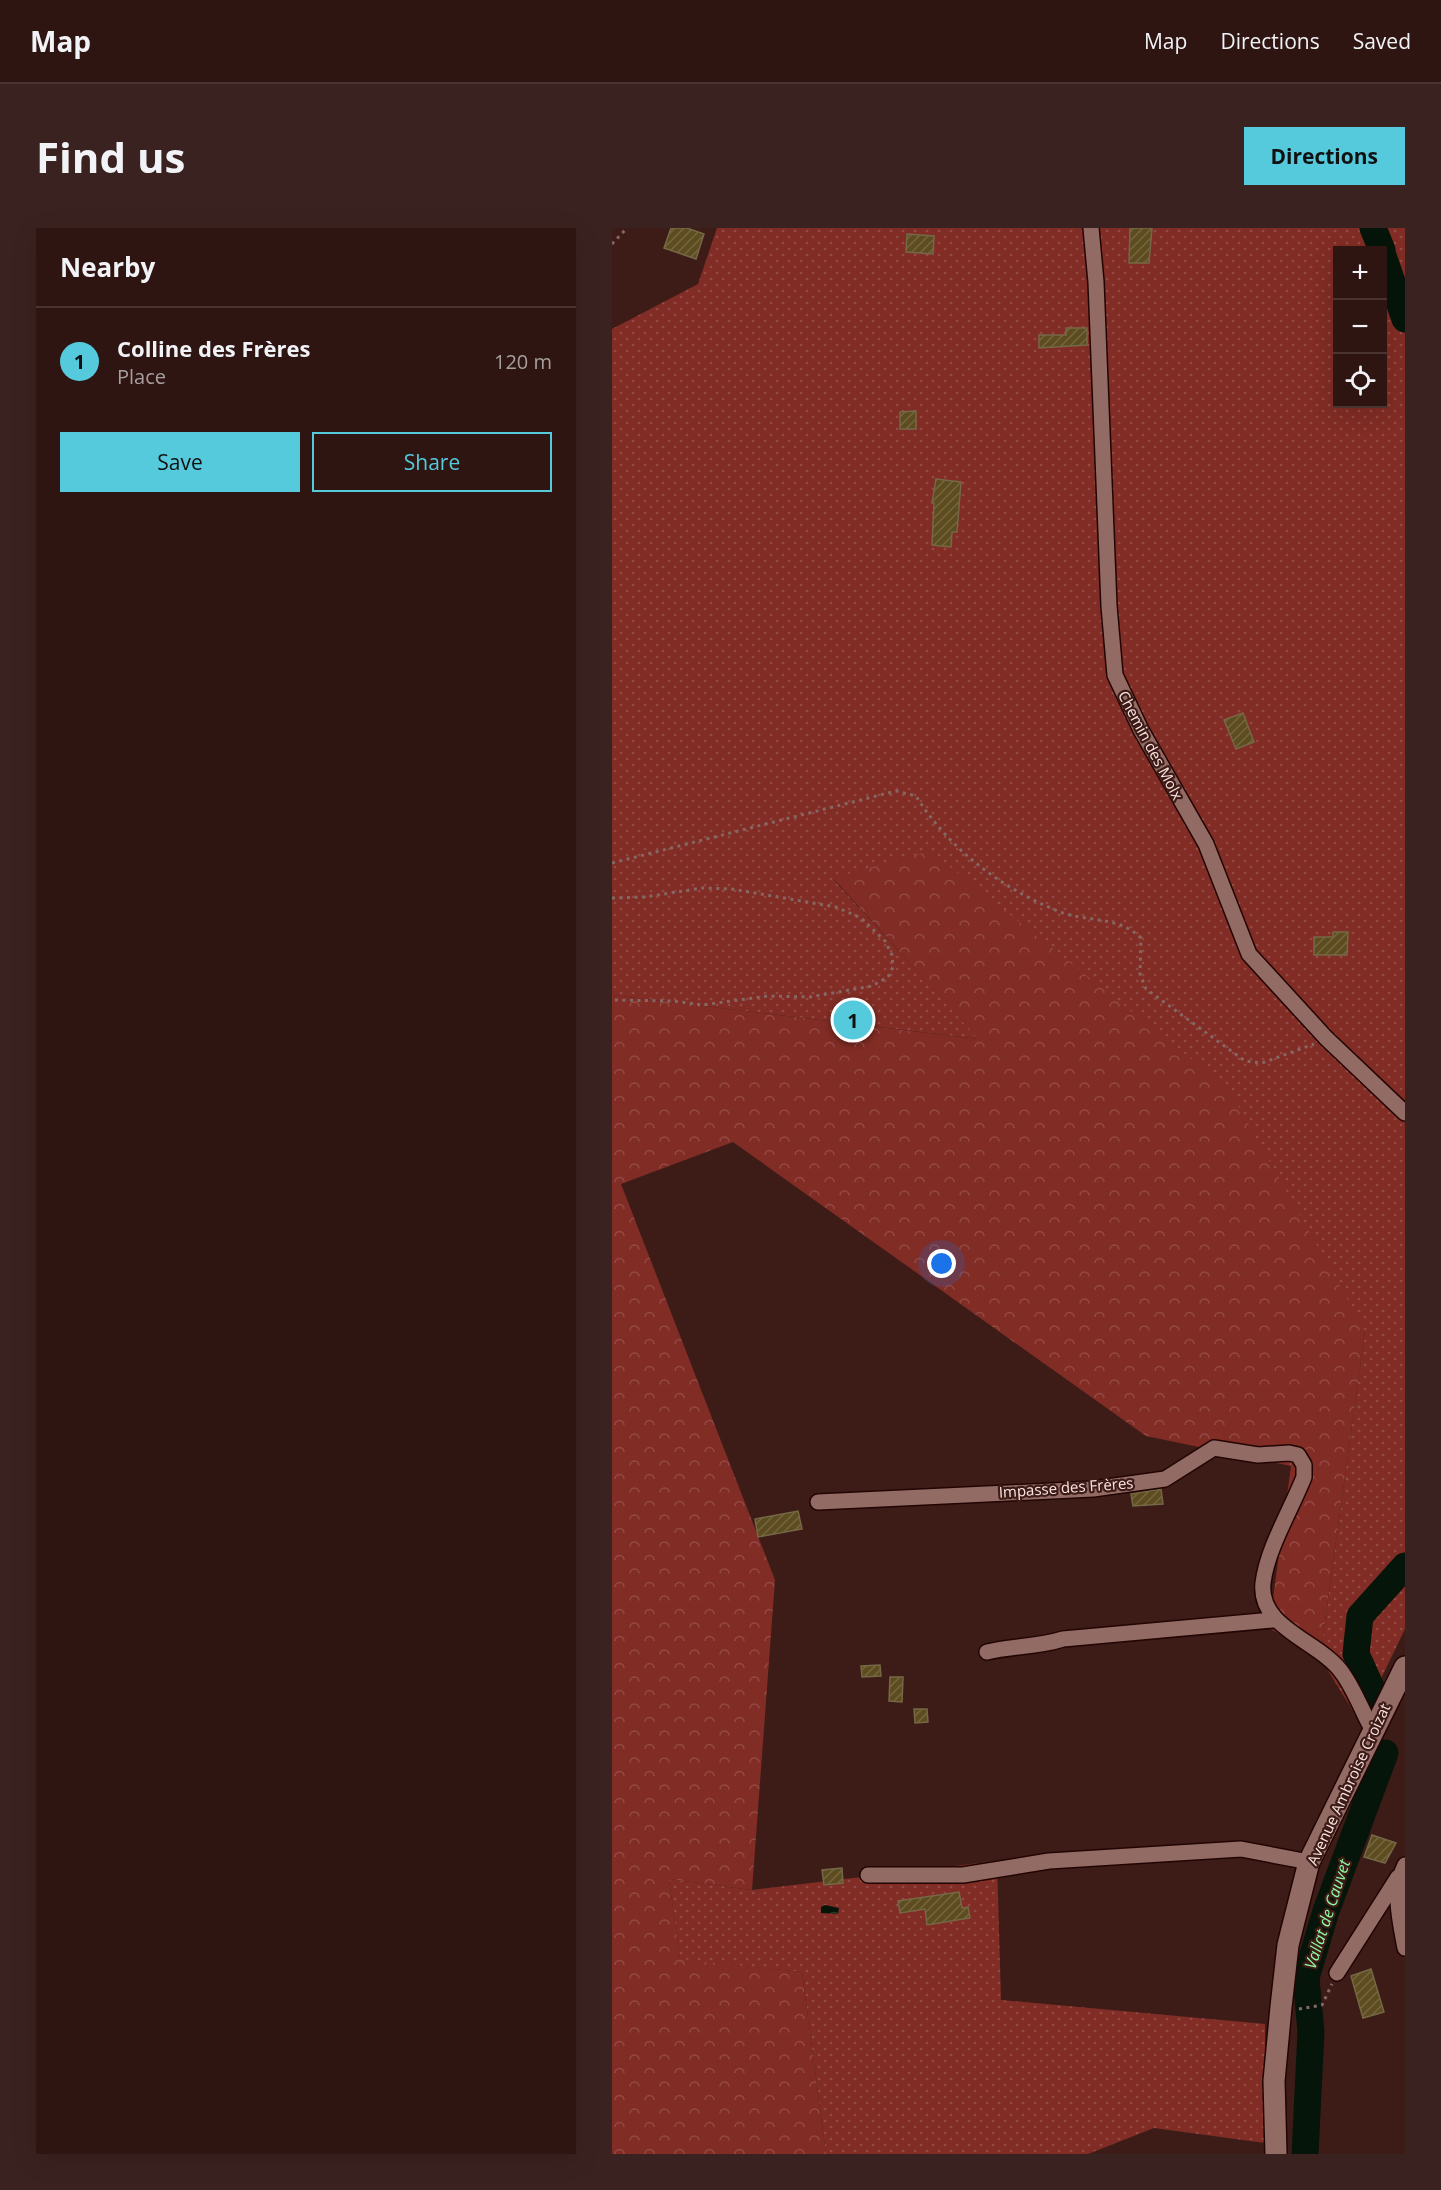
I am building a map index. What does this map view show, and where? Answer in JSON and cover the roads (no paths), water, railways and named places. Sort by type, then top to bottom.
[{"type":"main road","name":"Avenue Ambroise Croizat","points":[[1275,2154],[1274,2081],[1288,1945],[1310,1862],[1405,1667]]},
{"type":"street","name":"Chemin des Molx","points":[[1091,228],[1096,282],[1109,606],[1115,675],[1141,730],[1206,844],[1249,954],[1326,1038],[1405,1113]]},
{"type":"street","name":"Impasse des Frères","points":[[818,1502],[1092,1489],[1165,1479],[1214,1448],[1258,1455],[1289,1453],[1298,1455],[1304,1465],[1304,1477],[1272,1549],[1262,1584],[1266,1607],[1273,1620]]},
{"type":"street","points":[[987,1652],[1044,1645],[1063,1639],[1273,1620],[1324,1653],[1337,1667],[1373,1731]]},
{"type":"street","points":[[868,1875],[963,1875],[1049,1861],[1229,1849],[1241,1849],[1310,1862]]},
{"type":"street","points":[[1402,1871],[1398,1911],[1405,1948]]},
{"type":"street","points":[[1336,1973],[1402,1871]]},
{"type":"water","points":[[825,1905],[839,1908],[838,1914],[821,1913],[821,1907]]},
{"type":"waterway","name":"Vallat de Cauvet","points":[[1373,228],[1380,246]]},
{"type":"waterway","name":"Vallat de Cauvet","points":[[1387,267],[1405,319]]},
{"type":"waterway","name":"Vallat de Cauvet","points":[[1375,1696],[1356,1654],[1360,1616],[1405,1566]]},
{"type":"waterway","name":"Vallat de Cauvet","points":[[1305,2154],[1311,2032],[1306,1978],[1326,1911],[1385,1753]]},
{"type":"place","name":"Colline des Frères","points":[[853,1020]]}]
